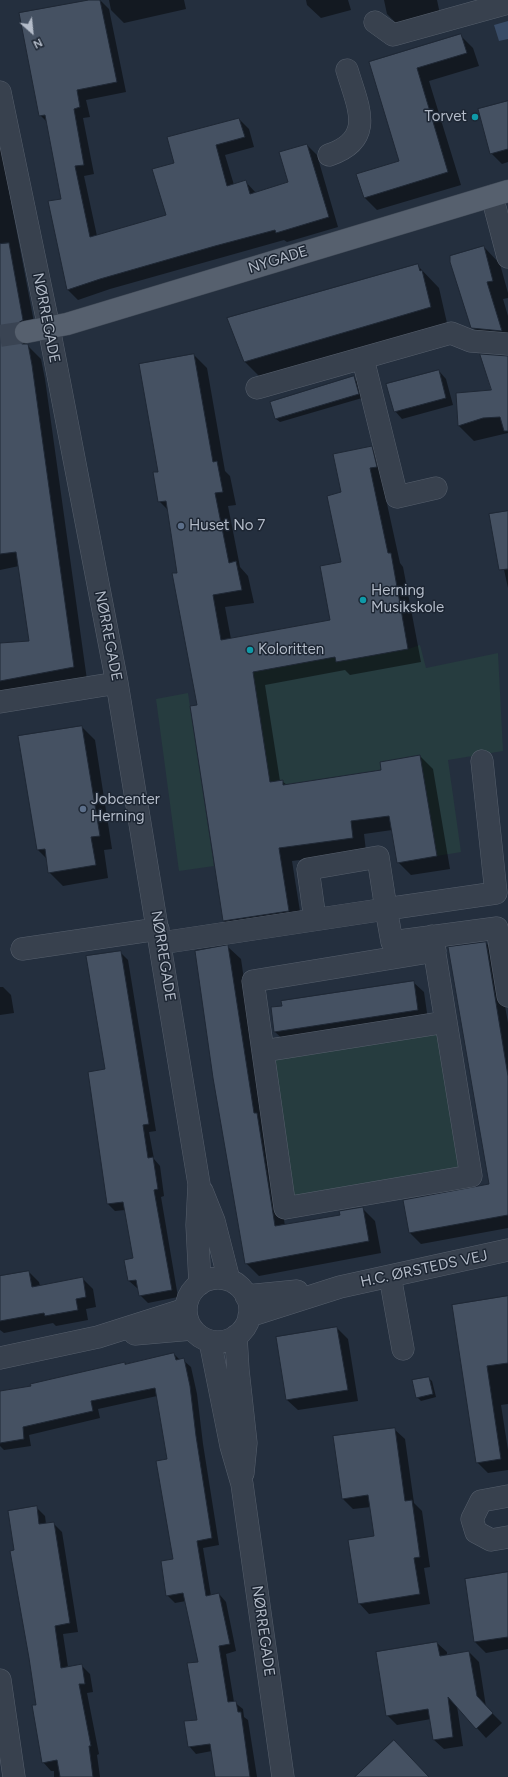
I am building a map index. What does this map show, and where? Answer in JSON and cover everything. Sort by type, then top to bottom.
[{"type":"main road","name":"NYGADE","points":[[26,332],[49,328],[500,193]]},
{"type":"street","points":[[375,22],[393,35],[508,4]]},
{"type":"street","points":[[329,155],[343,151],[353,143],[360,125],[360,116],[348,70]]},
{"type":"street","name":"NØRREGADE","points":[[0,92],[49,328],[118,683],[199,1184],[197,1225],[200,1284]]},
{"type":"street","points":[[500,193],[508,257]]},
{"type":"street","points":[[257,388],[452,333],[471,341],[508,344]]},
{"type":"street","points":[[363,359],[397,497],[436,488]]},
{"type":"street","points":[[0,702],[118,683]]},
{"type":"street","points":[[22,949],[315,919],[496,893],[482,761]]},
{"type":"street","points":[[315,919],[308,869],[378,857],[392,942],[434,944]]},
{"type":"street","points":[[434,944],[471,1176],[285,1208],[253,981],[434,944],[497,928],[508,996]]},
{"type":"street","points":[[263,1051],[446,1022]]},
{"type":"street","name":"NØRREGADE","points":[[199,1184],[214,1221],[229,1280]]},
{"type":"street","name":"H.C. ØRSTEDS VEJ","points":[[248,1306],[508,1250]]},
{"type":"street","points":[[390,1276],[403,1349]]},
{"type":"street","points":[[98,1337],[201,1335],[219,1342],[236,1336],[247,1324],[248,1306],[242,1289],[229,1280],[214,1279],[200,1284],[193,1290],[188,1299],[186,1309],[187,1319],[201,1335]]},
{"type":"street","points":[[0,1358],[98,1337],[186,1309]]},
{"type":"street","name":"NØRREGADE","points":[[201,1335],[242,1484],[283,1777]]},
{"type":"street","name":"NØRREGADE","points":[[236,1336],[246,1443],[242,1484]]},
{"type":"street","points":[[508,1496],[481,1501],[472,1519],[476,1532],[491,1540],[508,1537]]},
{"type":"street","points":[[0,1680],[14,1777]]},
{"type":"green space","points":[[420,645],[426,668],[498,653],[503,751],[448,760],[461,852],[437,856],[420,755],[380,762],[381,770],[283,785],[283,780],[270,782],[229,676],[335,657],[336,662],[408,649]]},
{"type":"green space","points":[[188,693],[214,866],[179,871],[156,699]]},
{"type":"green space","points":[[446,1022],[471,1176],[285,1208],[263,1051]]},
{"type":"water","points":[[508,21],[508,39],[499,41],[494,25]]},
{"type":"building","points":[[89,0],[100,0],[117,82],[77,90],[80,107],[74,109],[84,165],[75,166],[90,237],[166,215],[152,169],[174,163],[167,137],[239,118],[245,137],[216,145],[227,186],[246,180],[250,194],[288,182],[279,152],[307,144],[329,217],[276,233],[275,230],[215,246],[67,290],[48,201],[61,199],[45,115],[39,116],[19,13]]},
{"type":"building","points":[[461,34],[467,53],[417,68],[448,172],[364,198],[356,174],[399,161],[369,62]]},
{"type":"building","points":[[508,101],[508,149],[490,154],[478,109]]},
{"type":"building","points":[[9,243],[23,320],[14,328],[14,334],[17,340],[22,344],[28,344],[32,365],[74,667],[0,681],[0,643],[29,641],[16,552],[0,554],[0,244]]},
{"type":"building","points":[[484,246],[493,281],[487,282],[502,331],[471,328],[450,262],[450,256]]},
{"type":"building","points":[[418,264],[420,271],[422,270],[431,307],[244,362],[227,318]]},
{"type":"building","points":[[194,354],[213,462],[217,461],[223,492],[215,493],[229,563],[236,561],[242,590],[213,595],[221,640],[330,620],[320,566],[341,562],[327,496],[341,492],[333,454],[372,446],[377,467],[370,468],[388,553],[391,553],[408,649],[336,662],[335,657],[253,672],[270,782],[283,780],[283,785],[381,770],[380,762],[420,755],[437,856],[397,863],[389,816],[351,821],[353,838],[279,848],[289,911],[223,921],[190,706],[197,705],[172,573],[177,573],[166,501],[158,502],[153,472],[158,472],[139,364]]},
{"type":"building","points":[[480,354],[508,356],[508,431],[504,431],[500,417],[483,418],[458,426],[456,393],[491,390]]},
{"type":"building","points":[[439,370],[446,398],[394,412],[386,384]]},
{"type":"building","points":[[354,376],[359,394],[275,419],[270,402]]},
{"type":"building","points":[[508,511],[508,569],[499,570],[489,514]]},
{"type":"building","points":[[82,726],[100,836],[91,837],[96,865],[48,873],[45,849],[37,850],[18,736]]},
{"type":"building","points":[[486,942],[508,1076],[508,1215],[409,1233],[403,1200],[489,1184],[448,947]]},
{"type":"building","points":[[228,945],[254,1113],[257,1113],[275,1226],[340,1215],[339,1211],[363,1207],[369,1241],[245,1264],[213,1078],[195,951]]},
{"type":"building","points":[[121,951],[149,1124],[143,1125],[148,1158],[153,1157],[158,1189],[154,1190],[172,1290],[139,1296],[136,1280],[128,1281],[124,1260],[133,1258],[123,1202],[107,1204],[88,1072],[105,1069],[86,956]]},
{"type":"building","points":[[414,981],[418,1010],[274,1032],[271,1007],[282,1006],[281,1001]]},
{"type":"building","points":[[29,1271],[32,1287],[83,1277],[86,1297],[76,1299],[78,1310],[45,1316],[44,1313],[0,1321],[0,1276]]},
{"type":"building","points":[[508,1296],[508,1363],[487,1366],[501,1459],[476,1463],[452,1305]]},
{"type":"building","points":[[337,1327],[348,1390],[286,1400],[276,1337]]},
{"type":"building","points":[[174,1353],[176,1360],[184,1358],[190,1386],[196,1436],[212,1538],[197,1541],[206,1596],[219,1593],[230,1644],[219,1646],[228,1702],[236,1701],[238,1712],[241,1712],[250,1777],[215,1777],[210,1744],[188,1747],[184,1721],[197,1720],[187,1663],[198,1662],[183,1593],[166,1596],[161,1561],[173,1559],[156,1461],[167,1459],[155,1388],[91,1401],[93,1411],[23,1427],[24,1439],[0,1443],[0,1391],[31,1386],[30,1384],[125,1362],[125,1364]]},
{"type":"building","points":[[429,1377],[433,1394],[416,1398],[412,1380]]},
{"type":"building","points":[[395,1428],[405,1501],[412,1500],[420,1557],[414,1558],[420,1594],[358,1604],[348,1540],[374,1536],[368,1495],[342,1499],[333,1436]]},
{"type":"building","points":[[37,1506],[39,1524],[54,1522],[70,1623],[55,1626],[61,1668],[82,1664],[85,1684],[79,1684],[91,1746],[89,1746],[93,1777],[60,1777],[57,1760],[42,1763],[32,1705],[36,1705],[29,1658],[10,1551],[14,1550],[8,1511]]},
{"type":"building","points":[[508,1572],[508,1637],[474,1642],[465,1579]]},
{"type":"building","points":[[437,1642],[440,1656],[469,1651],[477,1696],[493,1713],[476,1729],[448,1697],[453,1737],[433,1740],[428,1709],[386,1716],[376,1652]]},
{"type":"building","points":[[394,1740],[429,1777],[355,1777]]},
{"type":"tunnel","points":[[0,336],[26,332]]},
{"type":"place","name":"Torvet","points":[[475,117]]},
{"type":"place","name":"Huset No 7","points":[[181,526]]},
{"type":"place","name":"Herning Musikskole","points":[[363,600]]},
{"type":"place","name":"Koloritten","points":[[250,650]]},
{"type":"place","name":"Jobcenter Herning","points":[[83,809]]}]
